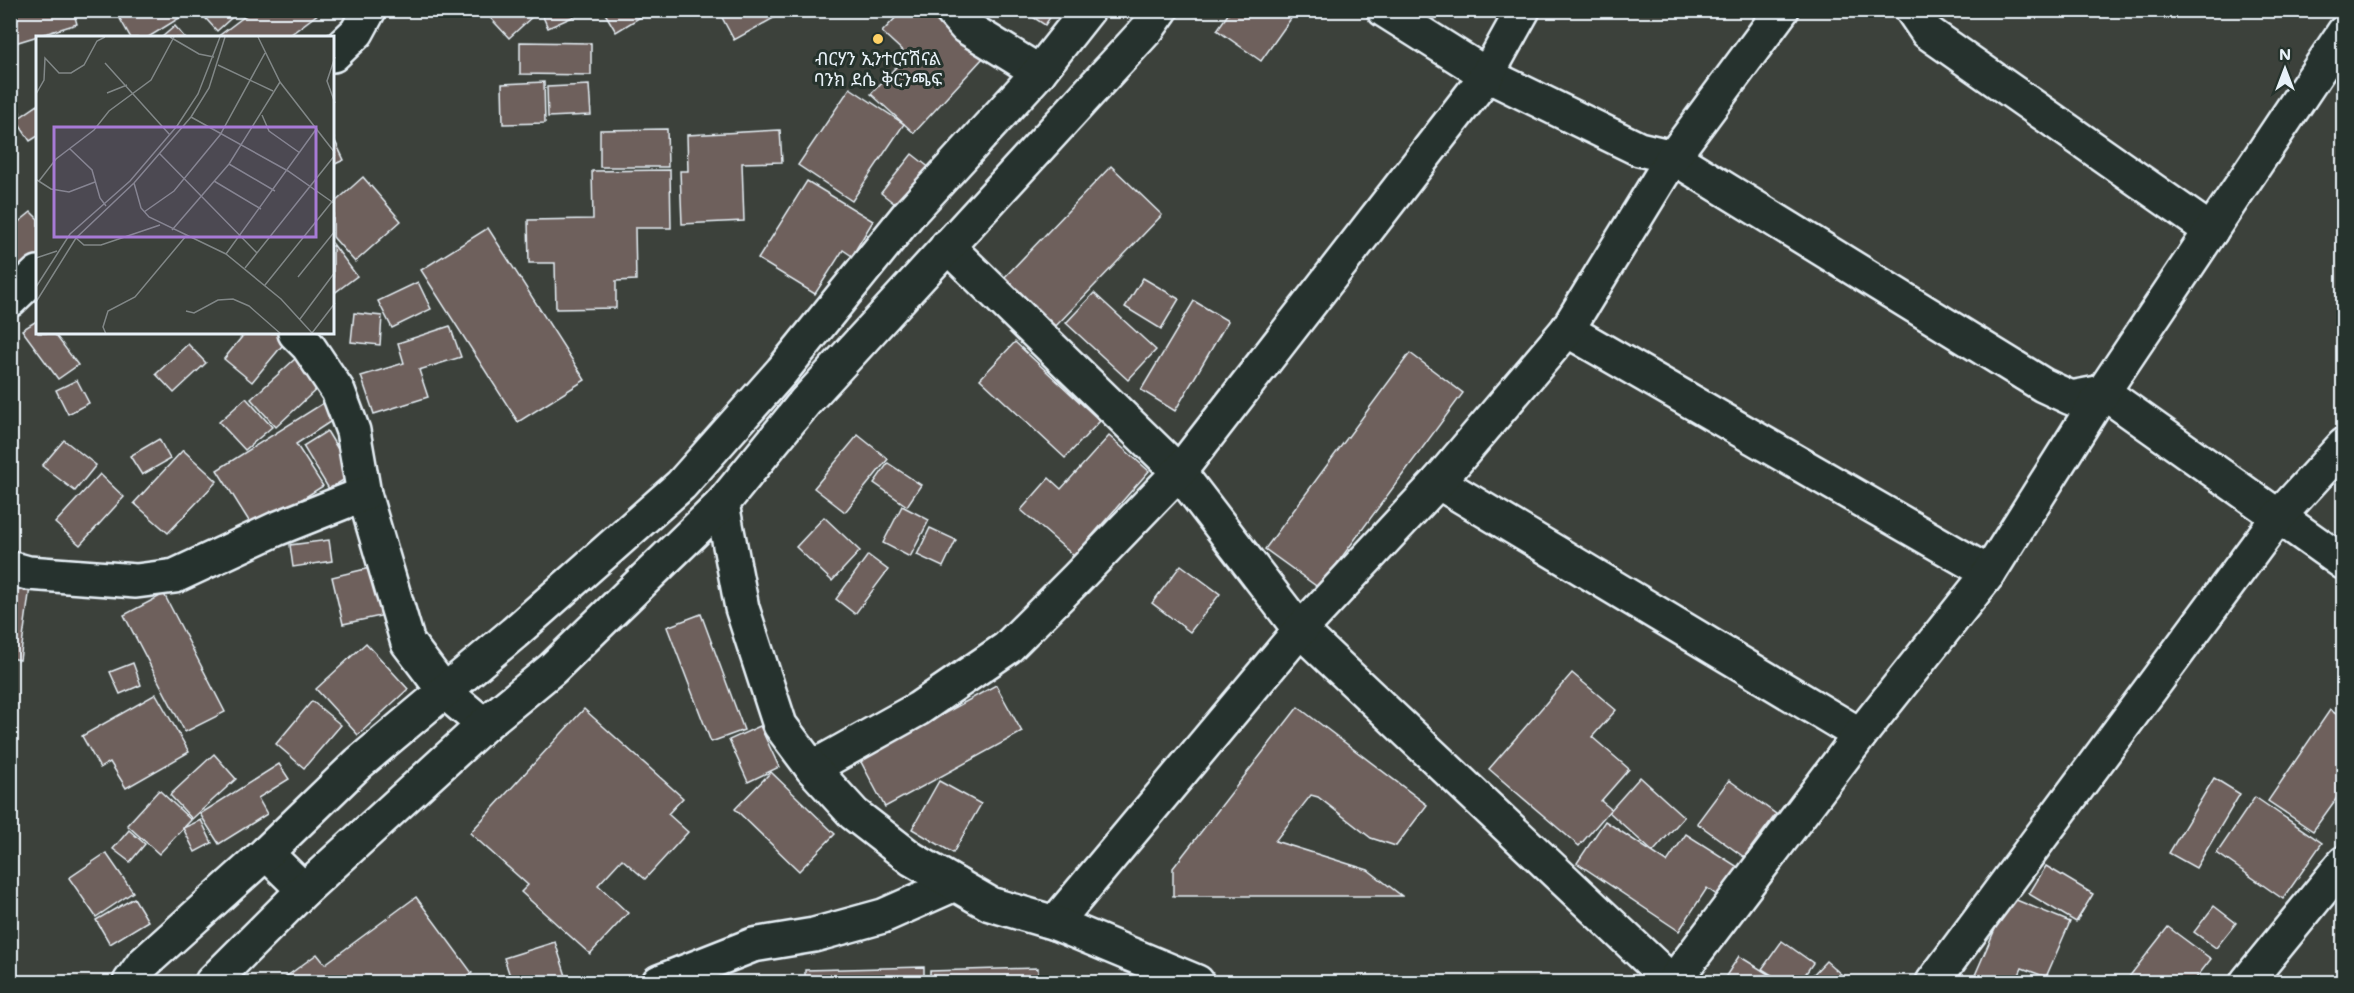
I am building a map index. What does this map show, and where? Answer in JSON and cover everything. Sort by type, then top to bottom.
[{"type":"street","points":[[334,54],[357,32],[369,10]]},
{"type":"street","points":[[951,10],[966,27],[1039,72]]},
{"type":"street","points":[[130,982],[143,964],[266,853],[359,763],[445,692],[681,485],[782,371],[908,215],[1039,72],[1088,10]]},
{"type":"street","points":[[212,982],[304,890],[484,725],[552,669],[722,504],[805,402],[1149,27],[1161,10]]},
{"type":"street","points":[[1384,10],[1487,75],[1639,149],[1673,157],[2043,385],[2071,398],[2103,392],[2343,563]]},
{"type":"street","points":[[812,768],[918,709],[1007,648],[1179,472],[1487,75],[1523,10]]},
{"type":"street","points":[[1055,923],[1300,630],[1438,482],[1567,330],[1673,157],[1782,10]]},
{"type":"street","points":[[1912,10],[1927,32],[2211,231]]},
{"type":"street","points":[[947,246],[1179,472],[1300,630],[1673,982],[1860,735],[1989,573],[2103,392],[2343,32]]},
{"type":"street","points":[[10,300],[36,275]]},
{"type":"street","points":[[1567,330],[1989,573]]},
{"type":"street","points":[[296,334],[308,346],[338,391],[353,431],[364,494],[408,643],[445,692],[484,725]]},
{"type":"street","points":[[1934,982],[2279,516],[2343,445]]},
{"type":"street","points":[[1438,482],[1860,735]]},
{"type":"street","points":[[10,568],[28,573],[136,581],[176,576],[276,529],[364,494]]},
{"type":"street","points":[[722,504],[742,608],[780,725],[812,768],[854,814],[912,859],[990,904],[1055,923],[1189,981]]},
{"type":"street","points":[[266,853],[304,890]]},
{"type":"street","points":[[2247,982],[2343,863]]},
{"type":"street","points":[[659,982],[753,945],[814,935],[883,916],[955,884]]},
{"type":"building","points":[[10,10],[73,10],[77,24],[15,43],[10,26]]},
{"type":"building","points":[[115,10],[177,10],[181,17],[150,36],[130,36]]},
{"type":"building","points":[[198,10],[240,10],[217,31]]},
{"type":"building","points":[[253,10],[323,10],[289,36],[219,36]]},
{"type":"building","points":[[483,10],[530,10],[534,15],[509,38]]},
{"type":"building","points":[[540,10],[586,10],[586,11],[548,28]]},
{"type":"building","points":[[603,10],[652,10],[616,32]]},
{"type":"building","points":[[718,10],[788,10],[734,40]]},
{"type":"building","points":[[903,10],[931,10],[983,58],[914,133],[871,94],[907,55],[882,32]]},
{"type":"building","points":[[1022,10],[1055,10],[1045,25]]},
{"type":"building","points":[[1231,10],[1297,10],[1261,61],[1217,30]]},
{"type":"building","points":[[175,26],[183,36],[163,36]]},
{"type":"building","points":[[10,35],[17,48],[10,51]]},
{"type":"building","points":[[520,42],[591,43],[591,75],[520,74]]},
{"type":"building","points":[[10,79],[20,113],[10,116]]},
{"type":"building","points":[[544,82],[545,123],[503,124],[502,84]]},
{"type":"building","points":[[589,85],[591,115],[548,117],[547,87]]},
{"type":"building","points":[[850,88],[904,124],[852,201],[798,165]]},
{"type":"building","points":[[36,106],[36,137],[30,141],[16,120]]},
{"type":"building","points":[[667,129],[668,167],[600,167],[600,130]]},
{"type":"building","points":[[780,130],[782,162],[742,163],[744,221],[682,224],[680,171],[688,171],[687,135]]},
{"type":"building","points":[[334,139],[344,160],[334,165]]},
{"type":"building","points":[[912,154],[935,172],[904,211],[881,193]]},
{"type":"building","points":[[1111,166],[1162,215],[1053,329],[1002,280]]},
{"type":"building","points":[[670,170],[671,228],[635,228],[636,280],[616,281],[616,308],[556,309],[555,263],[529,263],[528,220],[593,219],[592,171]]},
{"type":"building","points":[[363,177],[401,221],[355,262],[334,238],[334,203]]},
{"type":"building","points":[[807,181],[873,221],[852,256],[843,250],[815,294],[758,259]]},
{"type":"building","points":[[31,212],[36,217],[36,262],[22,272],[10,258],[10,229]]},
{"type":"building","points":[[488,228],[585,380],[518,422],[421,270]]},
{"type":"building","points":[[334,245],[357,276],[334,293]]},
{"type":"building","points":[[1143,278],[1179,299],[1161,329],[1125,307]]},
{"type":"building","points":[[418,282],[431,309],[392,328],[378,301]]},
{"type":"building","points":[[1094,293],[1156,350],[1128,380],[1066,323]]},
{"type":"building","points":[[1194,301],[1228,321],[1175,411],[1141,390]]},
{"type":"building","points":[[354,313],[382,316],[380,345],[351,342]]},
{"type":"building","points":[[36,321],[36,334],[55,334],[78,365],[58,379],[22,330]]},
{"type":"building","points":[[450,326],[461,357],[419,370],[428,397],[374,414],[361,376],[404,363],[398,343]]},
{"type":"building","points":[[244,334],[278,334],[286,341],[252,382],[224,359]]},
{"type":"building","points":[[1015,342],[1100,421],[1065,458],[980,379]]},
{"type":"building","points":[[188,344],[206,363],[174,393],[156,374]]},
{"type":"building","points":[[1410,353],[1463,393],[1319,588],[1265,549]]},
{"type":"building","points":[[296,358],[321,385],[276,427],[251,399]]},
{"type":"building","points":[[77,380],[89,403],[68,414],[56,390]]},
{"type":"building","points":[[246,398],[272,427],[245,450],[219,422]]},
{"type":"building","points":[[325,402],[336,418],[296,444],[323,486],[254,529],[217,470]]},
{"type":"building","points":[[327,431],[353,474],[329,489],[303,446]]},
{"type":"building","points":[[858,435],[888,459],[845,512],[814,488]]},
{"type":"building","points":[[1109,436],[1149,471],[1074,556],[1021,510],[1049,478],[1061,489]]},
{"type":"building","points":[[159,439],[170,459],[142,475],[130,456]]},
{"type":"building","points":[[64,440],[96,465],[75,491],[42,466]]},
{"type":"building","points":[[183,450],[217,481],[168,533],[134,503]]},
{"type":"building","points":[[888,463],[921,485],[907,506],[874,483]]},
{"type":"building","points":[[100,474],[124,497],[80,545],[55,523]]},
{"type":"building","points":[[902,506],[929,520],[910,557],[883,543]]},
{"type":"building","points":[[824,517],[860,551],[832,581],[796,547]]},
{"type":"building","points":[[930,528],[956,540],[943,567],[917,555]]},
{"type":"building","points":[[329,540],[332,561],[293,567],[290,545]]},
{"type":"building","points":[[868,555],[888,570],[855,614],[836,599]]},
{"type":"building","points":[[1181,565],[1220,594],[1190,632],[1152,603]]},
{"type":"building","points":[[374,567],[385,615],[343,624],[332,577]]},
{"type":"building","points":[[10,585],[30,587],[20,660],[10,658]]},
{"type":"building","points":[[164,594],[225,712],[185,732],[124,615]]},
{"type":"building","points":[[701,614],[744,730],[711,742],[667,627]]},
{"type":"building","points":[[366,643],[408,689],[358,735],[316,689]]},
{"type":"building","points":[[133,663],[141,685],[120,694],[110,672]]},
{"type":"building","points":[[1572,673],[1616,710],[1592,737],[1629,769],[1601,801],[1611,809],[1579,846],[1489,769]]},
{"type":"building","points":[[996,685],[1022,732],[885,807],[860,760]]},
{"type":"building","points":[[156,694],[189,752],[126,788],[110,762],[100,768],[82,736]]},
{"type":"building","points":[[312,701],[341,725],[304,768],[276,744]]},
{"type":"building","points":[[1298,707],[1427,805],[1396,846],[1371,838],[1318,797],[1311,795],[1275,841],[1368,870],[1402,896],[1173,896],[1173,868]]},
{"type":"building","points":[[584,709],[683,798],[668,814],[688,832],[645,879],[622,859],[598,885],[628,913],[590,954],[521,892],[528,885],[470,833]]},
{"type":"building","points":[[2330,710],[2344,719],[2344,788],[2313,831],[2268,801]]},
{"type":"building","points":[[760,726],[779,767],[748,782],[729,740]]},
{"type":"building","points":[[214,754],[236,779],[192,819],[170,795]]},
{"type":"building","points":[[279,764],[289,779],[258,798],[267,814],[219,844],[200,814]]},
{"type":"building","points":[[771,772],[835,834],[799,871],[735,809]]},
{"type":"building","points":[[1640,777],[1684,817],[1653,852],[1609,812]]},
{"type":"building","points":[[2214,778],[2240,794],[2196,868],[2169,853]]},
{"type":"building","points":[[1729,780],[1776,814],[1744,857],[1697,823]]},
{"type":"building","points":[[939,781],[981,804],[953,853],[912,829]]},
{"type":"building","points":[[159,790],[191,820],[159,854],[127,825]]},
{"type":"building","points":[[2255,797],[2322,843],[2283,899],[2217,853]]},
{"type":"building","points":[[201,820],[212,843],[195,852],[183,828]]},
{"type":"building","points":[[1605,821],[1667,862],[1686,834],[1741,869],[1722,899],[1707,888],[1679,931],[1577,863]]},
{"type":"building","points":[[129,830],[145,844],[130,862],[113,849]]},
{"type":"building","points":[[106,853],[133,892],[96,917],[69,878]]},
{"type":"building","points":[[2046,866],[2093,894],[2076,922],[2029,894]]},
{"type":"building","points":[[416,897],[472,973],[459,982],[279,982],[317,954],[325,964]]},
{"type":"building","points":[[2009,897],[2070,922],[2046,977],[2022,968],[2016,982],[1972,982]]},
{"type":"building","points":[[134,898],[148,921],[110,944],[96,920]]},
{"type":"building","points":[[2214,906],[2236,923],[2216,948],[2194,932]]},
{"type":"building","points":[[2168,927],[2211,959],[2193,982],[2125,982]]},
{"type":"building","points":[[1782,941],[1813,963],[1800,982],[1783,982],[1762,969]]},
{"type":"building","points":[[555,942],[568,982],[512,982],[504,958]]},
{"type":"building","points":[[1739,956],[1781,982],[1722,982]]},
{"type":"building","points":[[1826,961],[1850,982],[1806,982]]},
{"type":"building","points":[[924,967],[924,982],[805,982],[805,970]]},
{"type":"building","points":[[1038,968],[1038,982],[930,982],[930,971]]},
{"type":"place","name":"ብርሃን ኢንተርናሽናል ባንክ ደሴ ቅርንጫፍ","points":[[878,39]]}]
